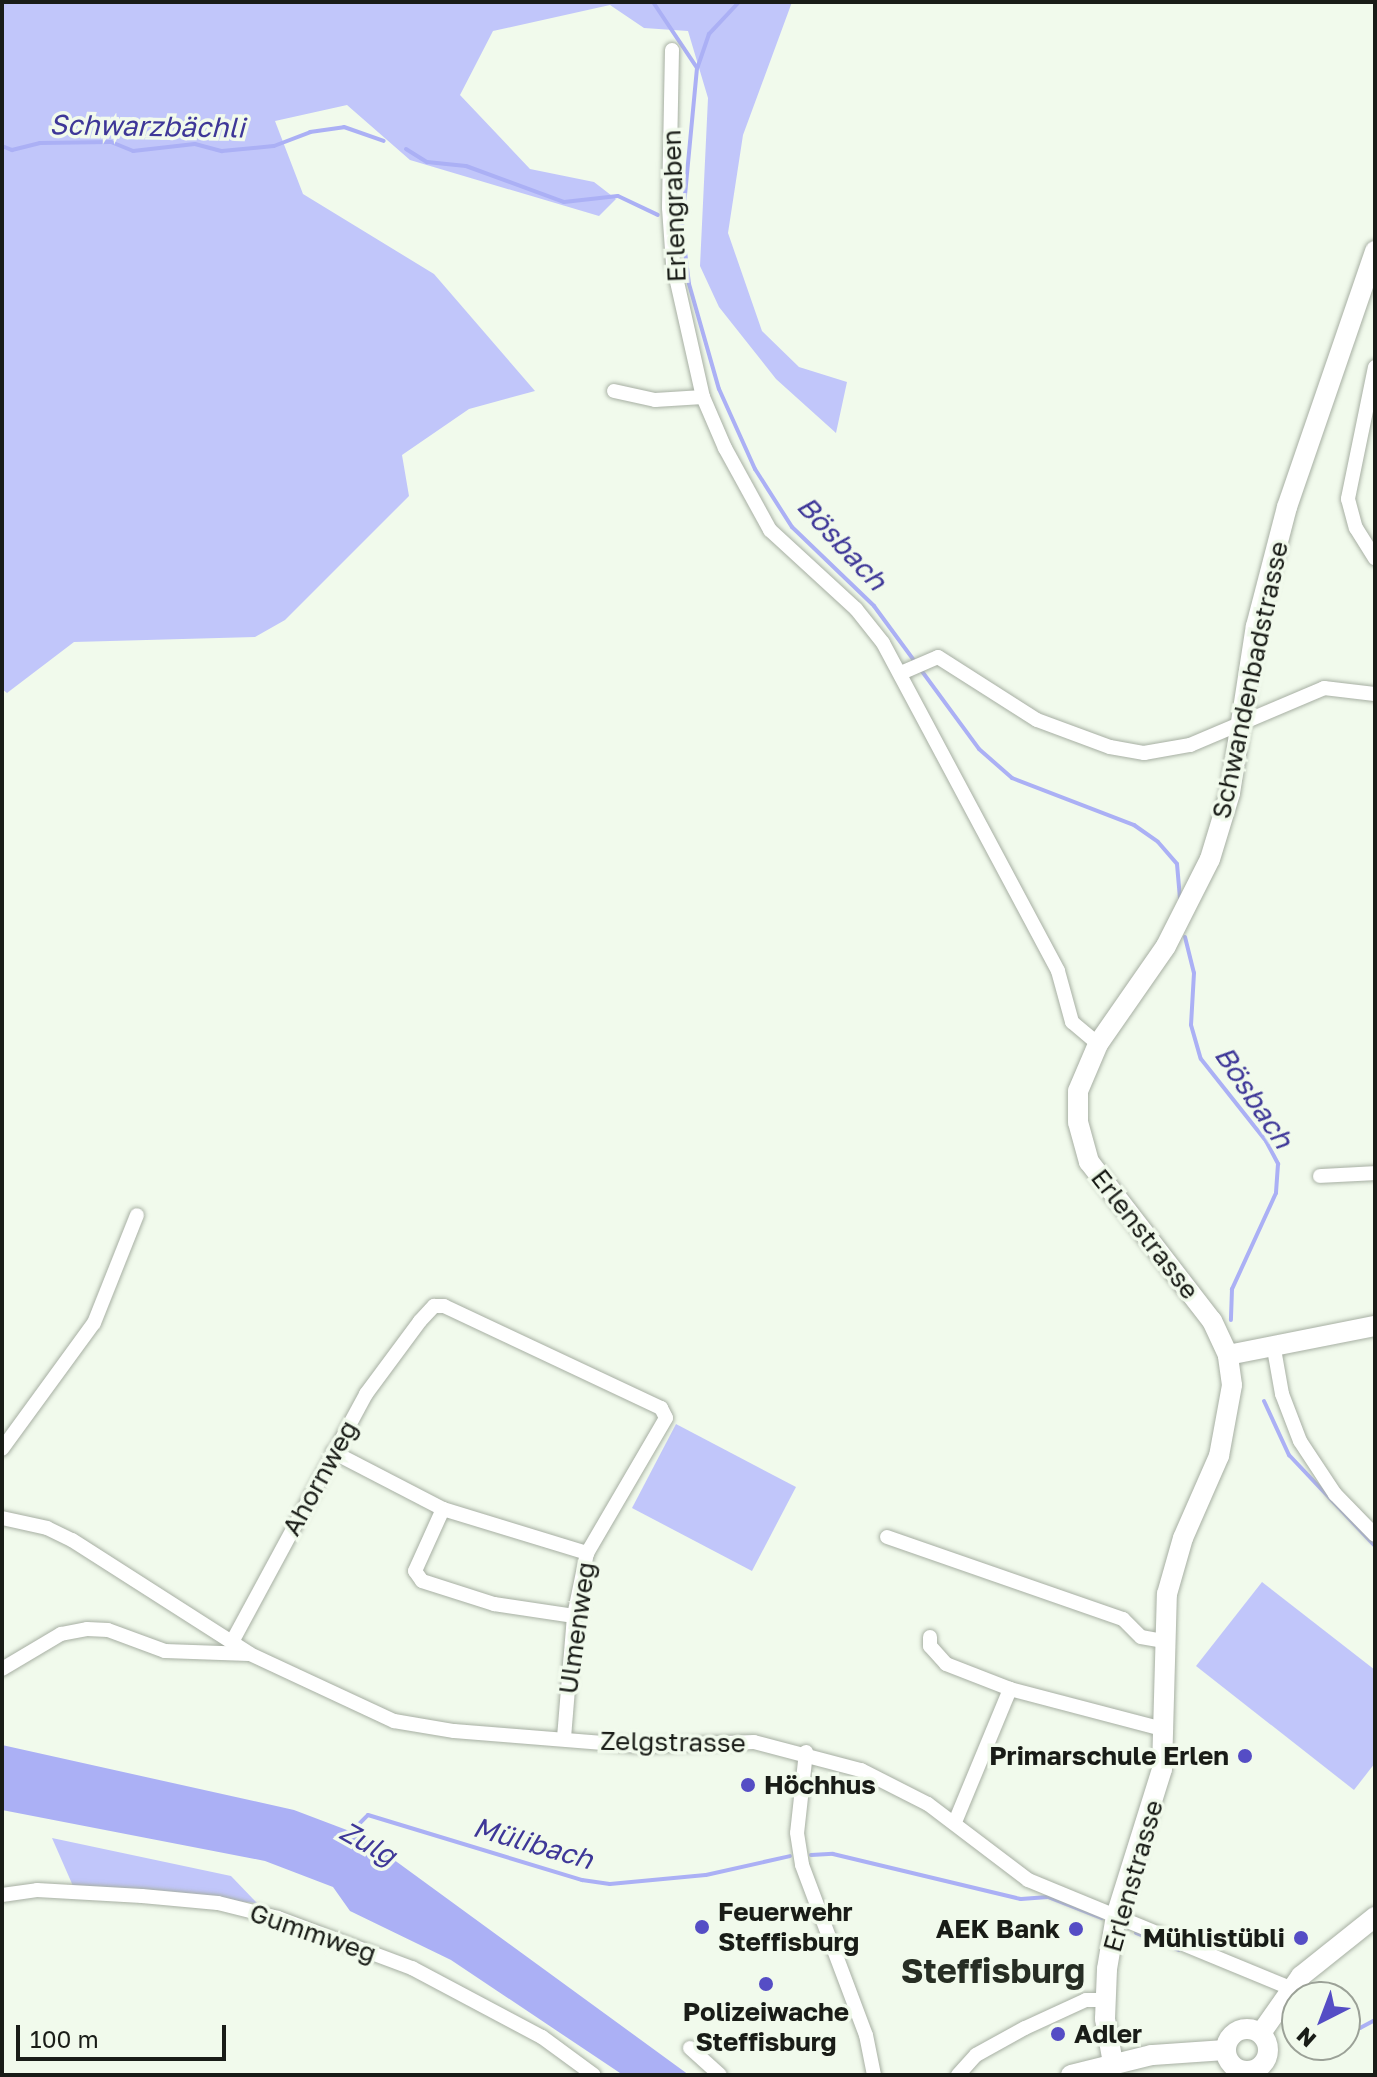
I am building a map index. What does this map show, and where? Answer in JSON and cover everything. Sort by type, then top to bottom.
[{"type":"street","name":"Erlengraben","points":[[672,50],[672,253],[703,397],[757,512],[784,546],[871,626],[906,670]]},
{"type":"street","name":"Schwandenbadstrasse","points":[[1098,1044],[1166,946],[1202,877],[1221,827],[1245,719],[1256,626],[1287,507],[1375,251]]},
{"type":"street","points":[[1375,367],[1348,499],[1356,528],[1375,558]]},
{"type":"street","points":[[614,391],[655,400],[703,397]]},
{"type":"street","points":[[1098,1044],[1072,1022],[1058,971],[906,670],[923,660],[943,659],[1037,720],[1127,751],[1176,749],[1324,688],[1375,694]]},
{"type":"street","name":"Erlenstrasse","points":[[1098,1044],[1078,1091],[1078,1122],[1089,1162],[1200,1304],[1228,1355],[1232,1385],[1224,1439],[1178,1552],[1167,1594],[1163,1641],[1166,1730],[1154,1802],[1116,1916],[1104,2000],[1113,2063]]},
{"type":"street","points":[[1320,1176],[1375,1173]]},
{"type":"street","points":[[2,1449],[94,1323],[137,1215]]},
{"type":"street","name":"Ulmenweg","points":[[420,1321],[434,1306],[444,1306],[661,1408],[666,1418],[656,1442],[587,1553],[574,1616],[564,1738]]},
{"type":"street","name":"Ahornweg","points":[[232,1642],[333,1452],[420,1321]]},
{"type":"street","points":[[1228,1355],[1274,1349],[1375,1326]]},
{"type":"street","points":[[1274,1349],[1288,1414],[1315,1468],[1375,1535]]},
{"type":"street","points":[[333,1452],[443,1509],[587,1553]]},
{"type":"street","points":[[443,1509],[415,1571],[422,1581],[494,1604],[574,1616]]},
{"type":"street","name":"Zelgstrasse","points":[[2,1518],[47,1528],[88,1549],[250,1654],[394,1721],[454,1731],[640,1746],[754,1742],[806,1752],[882,1779],[955,1822],[1028,1880],[1281,1984]]},
{"type":"street","points":[[887,1537],[1123,1619],[1141,1637],[1163,1641]]},
{"type":"street","points":[[2,1669],[61,1634],[87,1629],[108,1630],[165,1651],[250,1654]]},
{"type":"street","points":[[930,1637],[930,1646],[946,1664],[1010,1689],[1166,1730]]},
{"type":"street","points":[[955,1822],[1010,1689]]},
{"type":"street","points":[[806,1752],[797,1833],[802,1865],[866,2035],[874,2075]]},
{"type":"street","name":"Gummweg","points":[[2,1895],[37,1890],[142,1896],[218,1903],[278,1918],[412,1968],[476,1999],[542,2037],[594,2075]]},
{"type":"street","points":[[1298,1981],[1375,1917]]},
{"type":"street","points":[[958,2075],[976,2055],[1025,2028],[1086,2000],[1104,2000]]},
{"type":"street","points":[[1261,2033],[1281,2002]]},
{"type":"street","points":[[1226,2050],[1238,2030],[1261,2033]]},
{"type":"street","points":[[1226,2050],[1235,2067],[1254,2072],[1268,2054],[1261,2033]]},
{"type":"street","points":[[690,2048],[720,2075]]},
{"type":"street","points":[[1071,2075],[1113,2063],[1226,2050]]},
{"type":"shaded area","points":[[2,2],[792,2],[743,135],[728,233],[762,331],[799,367],[847,382],[836,433],[776,379],[719,307],[700,266],[708,98],[688,31],[644,28],[610,5],[493,31],[460,95],[530,169],[594,182],[616,199],[599,216],[410,160],[347,105],[275,121],[303,194],[434,274],[535,391],[469,409],[402,455],[409,496],[285,620],[255,637],[74,642],[7,693],[2,689]]},
{"type":"shaded area","points":[[676,1424],[796,1487],[752,1571],[632,1508]]},
{"type":"shaded area","points":[[1262,1582],[1375,1670],[1375,1763],[1354,1790],[1196,1666]]},
{"type":"shaded area","points":[[52,1838],[231,1876],[257,1903],[73,1886]]},
{"type":"water","name":"Zulg","points":[[2,1745],[294,1810],[360,1835],[689,2075],[623,2075],[451,1960],[350,1911],[333,1887],[265,1861],[2,1810]]},
{"type":"waterway","points":[[653,2],[697,68]]},
{"type":"waterway","name":"Bösbach","points":[[739,2],[709,34],[697,68],[682,227],[689,284],[719,389],[755,469],[792,527],[874,606],[979,749],[1012,778],[1134,825],[1158,842],[1177,864],[1180,898]]},
{"type":"waterway","name":"Schwarzbächli","points":[[2,146],[12,150],[40,143],[111,142],[133,151],[195,144],[222,151],[274,146],[310,132],[344,127],[384,141]]},
{"type":"waterway","name":"Schwarzbächli","points":[[406,149],[427,162],[466,166],[564,202],[618,196],[658,215]]},
{"type":"waterway","name":"Bösbach","points":[[1185,937],[1194,973],[1191,1025],[1201,1059],[1266,1141],[1278,1164],[1276,1193],[1232,1289],[1231,1320]]},
{"type":"waterway","name":"Bösbach","points":[[1264,1401],[1289,1455],[1375,1546]]},
{"type":"waterway","name":"Mülibach","points":[[348,1835],[368,1815],[582,1880],[610,1884],[706,1875],[790,1856]]},
{"type":"waterway","name":"Mülibach","points":[[811,1855],[833,1854],[1021,1899],[1048,1897],[1102,1918]]},
{"type":"waterway","name":"Mülibach","points":[[1136,1933],[1179,1950]]},
{"type":"waterway","name":"Mülibach","points":[[1361,2027],[1375,2020]]},
{"type":"place","name":"Primarschule Erlen","points":[[1245,1756]]},
{"type":"place","name":"Höchhus","points":[[748,1785]]},
{"type":"place","name":"Feuerwehr Steffisburg","points":[[702,1927]]},
{"type":"place","name":"AEK Bank","points":[[1076,1929]]},
{"type":"place","name":"Mühlistübli","points":[[1301,1938]]},
{"type":"place","name":"Polizeiwache Steffisburg","points":[[766,1984]]},
{"type":"place","name":"Adler","points":[[1058,2034]]},
{"type":"district","name":"Steffisburg","points":[[993,1971]]}]
